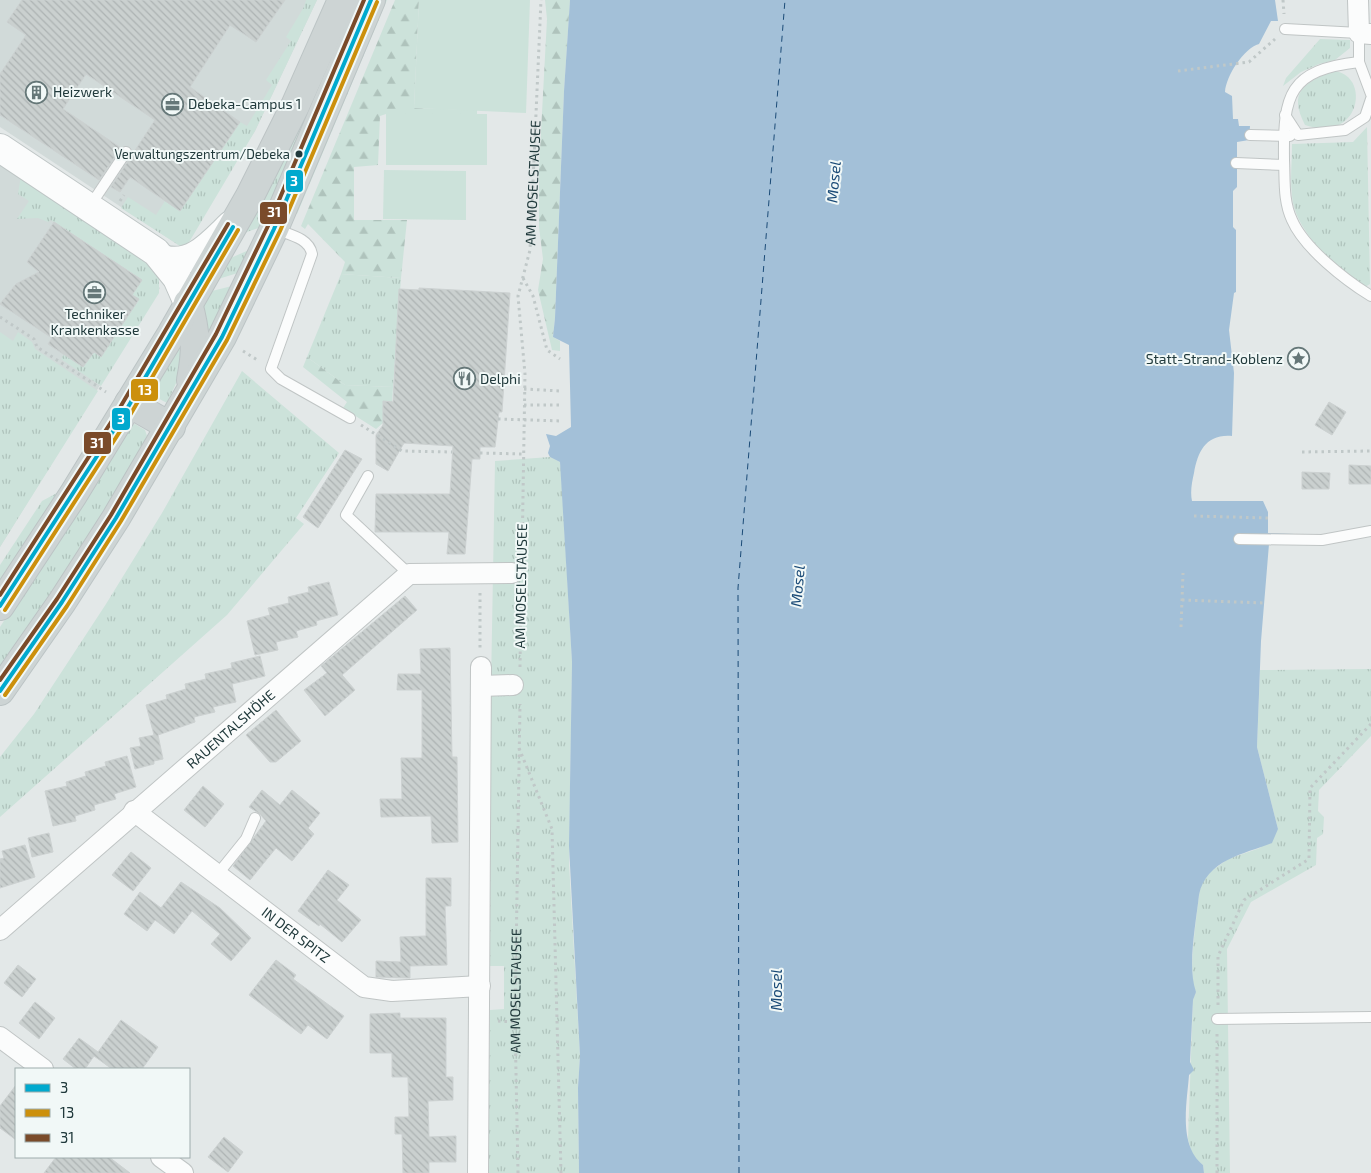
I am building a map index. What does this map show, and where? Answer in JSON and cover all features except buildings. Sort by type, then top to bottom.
[{"type":"main road","points":[[0,606],[73,495],[117,397],[188,303],[237,220],[295,106],[342,0]]},
{"type":"main road","points":[[0,691],[62,602],[171,427],[222,337],[274,229],[371,0]]},
{"type":"main road","points":[[220,250],[266,230],[274,229]]},
{"type":"main road","points":[[188,303],[196,339],[196,355],[188,396]]},
{"type":"main road","points":[[117,397],[171,427]]},
{"type":"street","points":[[1358,0],[1365,33]]},
{"type":"street","points":[[0,148],[163,259],[178,278],[188,303]]},
{"type":"street","points":[[163,259],[178,262],[196,256],[237,220]]},
{"type":"street","points":[[409,574],[480,572]]},
{"type":"street","name":"AM MOSELSTAUSEE","points":[[480,572],[518,574]]},
{"type":"street","name":"RAUENTALSHÖHE","points":[[0,930],[409,574]]},
{"type":"street","points":[[478,1173],[481,677],[518,688]]},
{"type":"street","name":"IN DER SPITZ","points":[[134,812],[364,986],[392,991],[480,986]]},
{"type":"street","points":[[0,1037],[42,1068]]},
{"type":"street","points":[[163,1158],[183,1173]]},
{"type":"lane","points":[[1285,29],[1365,33],[1359,62],[1371,94]]},
{"type":"lane","points":[[1359,62],[1335,65],[1304,78],[1293,90],[1285,115],[1285,197],[1292,220],[1300,234],[1342,275],[1371,296]]},
{"type":"lane","points":[[1250,134],[1284,136],[1345,130],[1365,117],[1371,99]]},
{"type":"lane","points":[[1285,115],[1298,135]]},
{"type":"lane","points":[[89,207],[126,152]]},
{"type":"lane","points":[[1236,163],[1284,164]]},
{"type":"lane","points":[[274,229],[306,242],[310,246],[312,254],[271,369],[281,379],[350,418]]},
{"type":"lane","points":[[368,476],[346,515],[409,574]]},
{"type":"lane","points":[[1240,539],[1322,540],[1371,531]]},
{"type":"lane","points":[[218,875],[246,839],[255,818]]},
{"type":"lane","points":[[1218,1018],[1371,1017]]},
{"type":"path","name":"AM MOSELSTAUSEE","points":[[518,1173],[515,1022],[519,746],[518,574],[524,389],[518,296],[530,250],[541,0]]},
{"type":"path","points":[[1178,71],[1249,62],[1285,29]]},
{"type":"path","points":[[523,277],[533,296],[547,350],[560,358]]},
{"type":"path","points":[[0,317],[34,339],[37,346],[117,397]]},
{"type":"path","points":[[524,389],[561,391]]},
{"type":"path","points":[[524,405],[562,405]]},
{"type":"path","points":[[350,418],[402,451],[452,452]]},
{"type":"path","points":[[498,419],[562,421]]},
{"type":"path","points":[[1302,452],[1371,451]]},
{"type":"path","points":[[480,453],[523,454]]},
{"type":"path","points":[[1194,516],[1268,518]]},
{"type":"path","points":[[480,572],[481,677]]},
{"type":"path","points":[[1181,627],[1183,573]]},
{"type":"path","points":[[1182,600],[1265,603]]},
{"type":"path","points":[[1217,1173],[1218,956],[1244,900],[1309,859],[1310,788],[1371,724]]},
{"type":"path","points":[[519,746],[552,829],[562,1173]]},
{"type":"shaded area","points":[[0,0],[317,0],[255,131],[180,246],[0,127]]},
{"type":"shaded area","points":[[0,162],[160,288],[0,547]]},
{"type":"green space","points":[[306,0],[317,0],[255,131],[188,244],[180,246],[121,208],[128,197],[156,215],[165,201],[180,211],[240,122],[247,126],[272,85],[266,80],[291,41],[286,37],[304,7]]},
{"type":"green space","points":[[351,0],[362,0],[261,227],[244,233]]},
{"type":"green space","points":[[380,0],[387,0],[297,214],[294,211]]},
{"type":"green space","points":[[395,0],[419,0],[414,108],[477,110],[477,114],[386,114],[380,116],[378,165],[354,167],[354,220],[407,220],[401,278],[341,274],[345,262],[308,224],[305,229],[301,226]]},
{"type":"green space","points":[[419,0],[530,0],[526,113],[414,108]]},
{"type":"green space","points":[[545,0],[570,0],[553,337],[560,341],[560,351],[552,350],[538,290],[543,259],[539,227],[539,169],[547,19]]},
{"type":"green space","points":[[1320,39],[1350,40],[1350,48],[1335,60],[1319,64],[1301,72],[1283,86],[1286,78]]},
{"type":"green space","points":[[1334,71],[1346,75],[1353,84],[1356,95],[1354,107],[1349,117],[1338,125],[1324,128],[1305,125],[1298,104],[1302,90],[1314,80]]},
{"type":"green space","points":[[386,114],[487,114],[487,165],[386,165]]},
{"type":"green space","points":[[1367,127],[1370,284],[1365,287],[1342,270],[1308,235],[1295,209],[1291,176],[1292,144],[1353,142]]},
{"type":"green space","points":[[384,170],[466,171],[466,220],[383,219]]},
{"type":"green space","points":[[21,175],[137,251],[159,273],[159,293],[101,386],[61,359],[64,354],[83,367],[94,352],[101,356],[139,300],[132,295],[141,279],[51,220],[48,222],[38,218],[17,219],[29,201],[18,194]]},
{"type":"green space","points":[[249,250],[241,272],[215,280],[226,260]]},
{"type":"green space","points":[[341,274],[401,278],[393,387],[345,385],[307,357]]},
{"type":"green space","points":[[236,285],[206,344],[198,311],[208,292]]},
{"type":"green space","points":[[172,299],[176,305],[0,588],[0,565],[42,501],[57,493],[172,311]]},
{"type":"green space","points":[[0,332],[13,341],[18,332],[32,342],[35,349],[98,391],[0,547]]},
{"type":"green space","points":[[184,337],[178,379],[167,403],[148,393]]},
{"type":"green space","points":[[307,357],[345,385],[393,387],[392,402],[383,401],[383,423],[376,429],[343,408],[347,402],[303,367]]},
{"type":"green space","points":[[242,371],[339,453],[296,518],[304,524],[227,615],[0,817],[0,757],[34,714],[106,604],[162,513]]},
{"type":"green space","points":[[135,424],[145,430],[147,436],[143,444],[116,494],[0,679],[0,627],[129,426]]},
{"type":"green space","points":[[550,457],[560,462],[561,470],[572,662],[569,863],[580,1056],[578,1088],[579,1173],[488,1173],[490,1010],[504,1009],[504,966],[486,966],[495,461]]},
{"type":"green space","points":[[1371,669],[1371,736],[1319,790],[1318,811],[1324,817],[1323,834],[1317,838],[1316,865],[1251,902],[1227,949],[1230,1173],[1204,1173],[1203,1165],[1192,1156],[1188,1139],[1193,1000],[1196,992],[1192,974],[1195,930],[1201,884],[1210,872],[1228,859],[1260,848],[1278,829],[1257,747],[1260,670]]},
{"type":"water","name":"Mosel","points":[[570,0],[1275,0],[1278,21],[1271,21],[1259,44],[1242,57],[1232,71],[1226,86],[1225,92],[1232,96],[1233,119],[1238,119],[1239,126],[1250,126],[1249,140],[1237,142],[1237,187],[1233,191],[1233,227],[1236,230],[1236,292],[1234,293],[1229,330],[1234,373],[1232,436],[1216,438],[1210,441],[1201,451],[1191,491],[1192,501],[1263,501],[1268,512],[1268,533],[1294,534],[1294,544],[1269,544],[1261,641],[1257,747],[1278,829],[1272,843],[1238,855],[1218,866],[1203,883],[1199,895],[1192,958],[1193,982],[1196,992],[1193,1000],[1190,1062],[1194,1070],[1189,1075],[1186,1123],[1190,1146],[1195,1157],[1203,1165],[1204,1173],[579,1173],[578,1088],[580,1056],[569,846],[572,662],[560,462],[550,457],[548,453],[550,446],[546,434],[556,436],[571,427],[569,345],[553,337]]},
{"type":"ferry route","points":[[739,1173],[738,588],[785,0]]},
{"type":"transit line","name":"31","points":[[0,680],[57,599],[111,515],[216,334],[268,226],[364,0]]},
{"type":"transit line","name":"3","points":[[0,691],[62,602],[116,518],[222,337],[274,229],[371,0]]},
{"type":"transit line","name":"13","points":[[5,695],[67,606],[121,521],[227,340],[280,231],[377,2]]},
{"type":"transit line","name":"31","points":[[0,595],[115,416],[228,224]]},
{"type":"transit line","name":"3","points":[[0,606],[121,419],[233,227]]},
{"type":"transit line","name":"13","points":[[5,610],[126,422],[238,230]]},
{"type":"place","name":"Heizwerk","points":[[37,92]]},
{"type":"place","name":"Debeka-Campus 1","points":[[172,104]]},
{"type":"place","name":"Verwaltungszentrum/Debeka","points":[[299,154]]},
{"type":"place","name":"Techniker Krankenkasse","points":[[95,292]]},
{"type":"place","name":"Statt-Strand-Koblenz","points":[[1299,359]]},
{"type":"place","name":"Delphi","points":[[464,379]]}]
